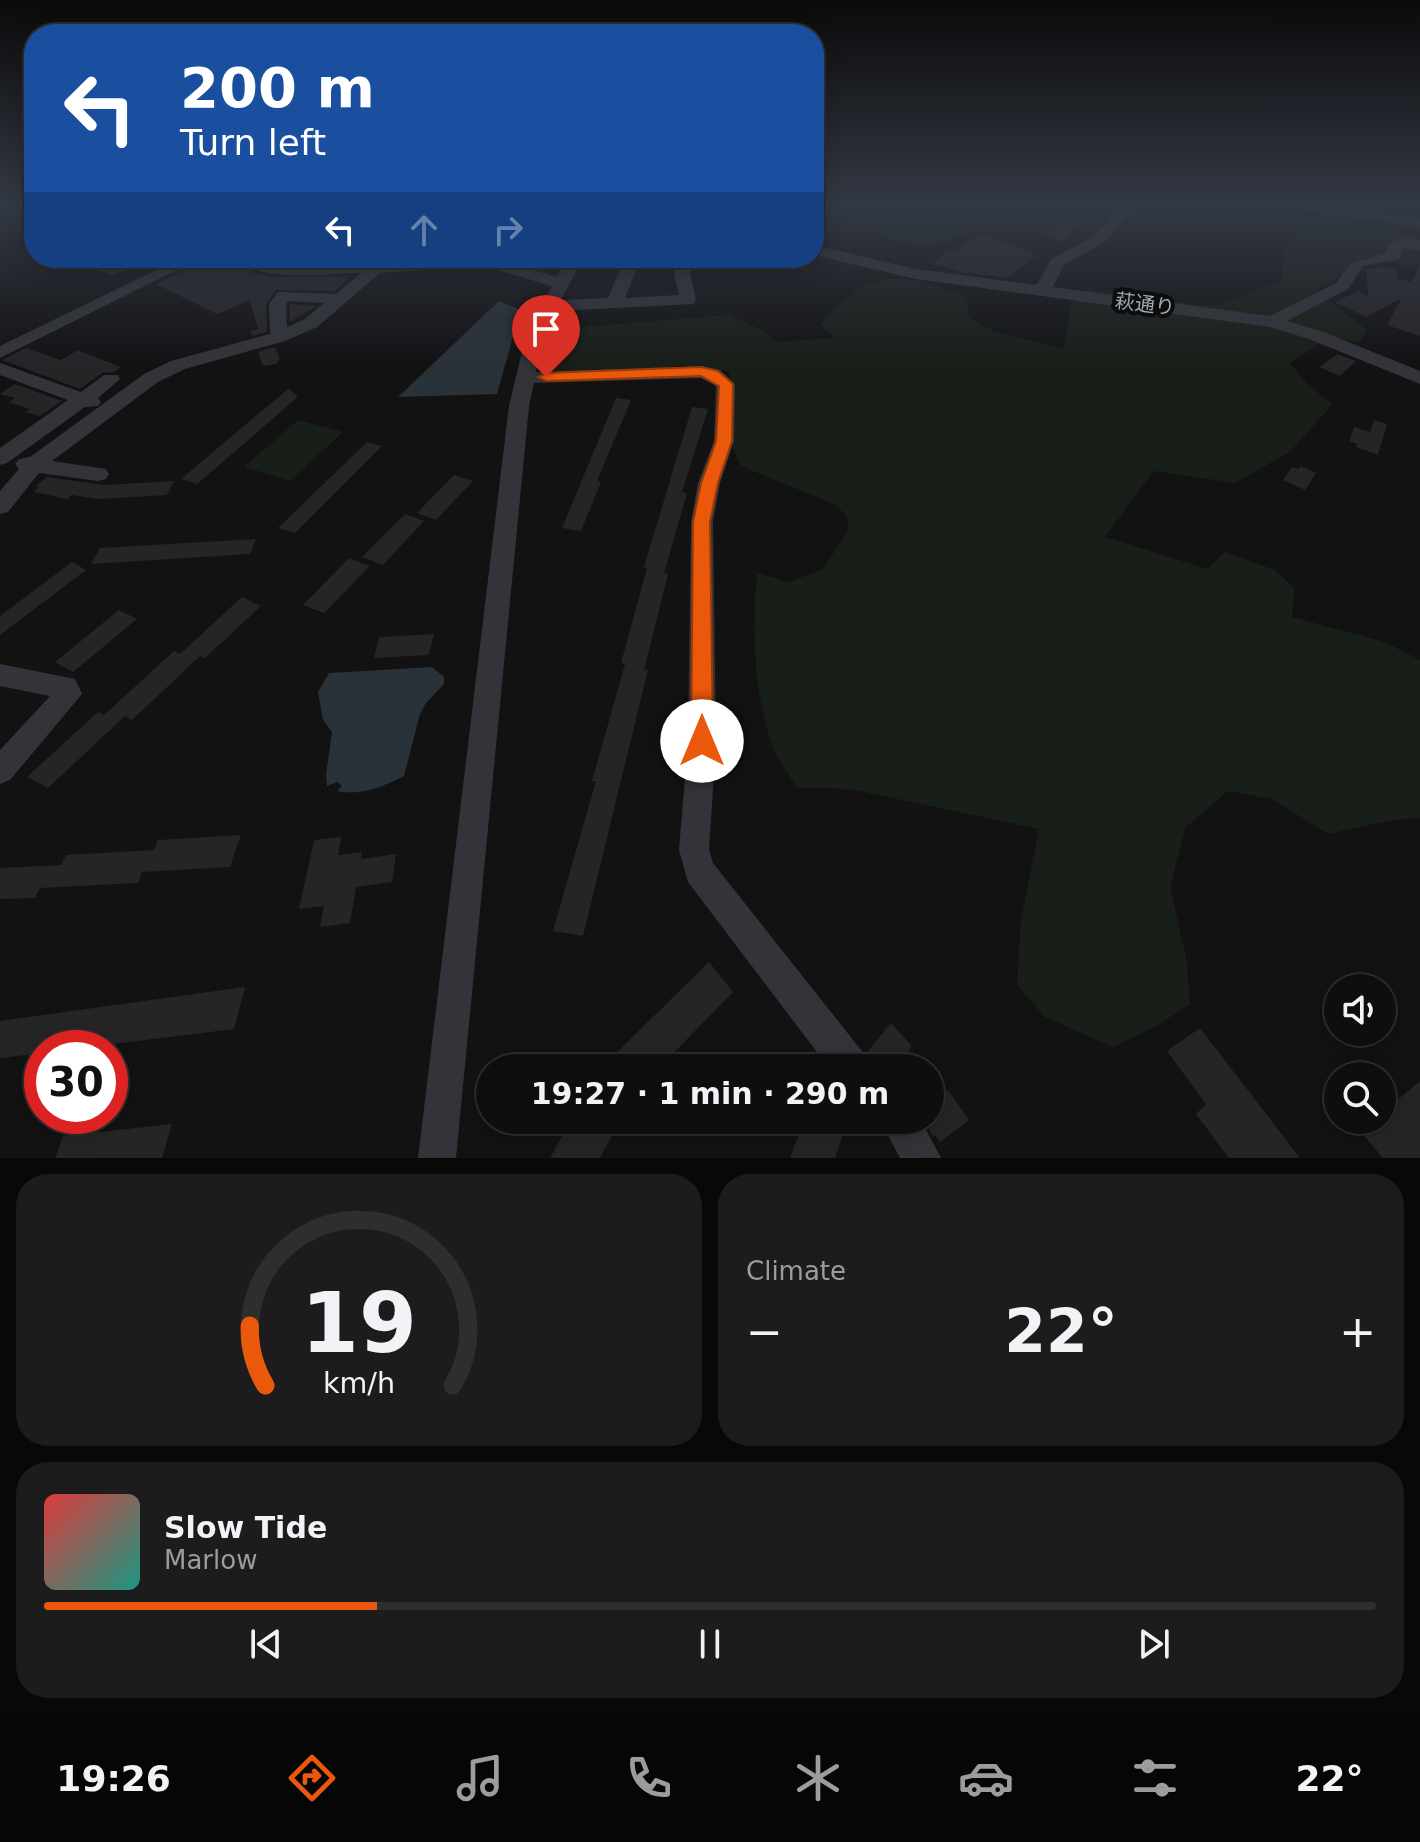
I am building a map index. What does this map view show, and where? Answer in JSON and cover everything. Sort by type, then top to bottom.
[{"type":"street","name":"萩通り","points":[[848,258],[916,274],[1272,322],[1315,335],[1420,378]]},
{"type":"street","points":[[1040,290],[1057,262],[1064,258]]},
{"type":"street","points":[[1272,322],[1342,286],[1361,264],[1386,258]]},
{"type":"street","points":[[0,353],[173,268]]},
{"type":"street","points":[[266,268],[309,268]]},
{"type":"street","points":[[362,268],[390,268]]},
{"type":"street","points":[[500,268],[557,295],[614,304],[688,300],[681,268]]},
{"type":"street","points":[[437,1158],[509,475],[524,378],[535,335],[570,268]]},
{"type":"street","points":[[614,304],[629,268]]},
{"type":"street","points":[[0,506],[35,464],[108,408],[165,370],[279,337],[311,323],[376,269]]},
{"type":"street","points":[[279,337],[277,304],[284,296],[340,299]]},
{"type":"street","points":[[0,369],[108,408]]},
{"type":"street","points":[[524,378],[701,372],[713,374],[726,384],[724,441],[709,483],[702,522],[702,741],[694,850],[699,871],[841,1054]]},
{"type":"street","points":[[0,460],[111,379]]},
{"type":"street","points":[[0,460],[98,474]]},
{"type":"street","points":[[0,675],[66,687],[69,694],[0,771]]},
{"type":"street","points":[[907,1134],[922,1158]]},
{"type":"shaded area","points":[[1367,258],[1316,291],[1367,330],[1360,341],[1321,342],[1290,363],[1309,386],[1333,404],[1290,452],[1235,483],[1154,471],[1105,537],[1208,569],[1225,552],[1275,570],[1295,589],[1292,617],[1385,642],[1420,660],[1420,818],[1393,820],[1328,834],[1272,799],[1228,791],[1185,828],[1170,887],[1187,962],[1190,1004],[1155,1027],[1113,1047],[1045,1017],[1017,985],[1021,920],[1039,829],[850,789],[797,788],[777,756],[766,724],[758,682],[755,638],[757,573],[789,582],[823,569],[849,529],[847,516],[834,504],[741,466],[730,440],[734,392],[728,371],[682,365],[634,372],[546,372],[541,368],[553,343],[565,333],[591,326],[728,315],[766,332],[775,342],[834,338],[821,324],[838,305],[872,283],[888,279],[906,279],[946,289],[968,299],[967,316],[995,332],[1063,348],[1072,302],[1088,289],[1197,305],[1221,305],[1283,279],[1283,259]]},
{"type":"shaded area","points":[[1373,258],[1420,258],[1420,266],[1405,266]]},
{"type":"shaded area","points":[[499,301],[526,312],[514,333],[497,394],[398,397]]},
{"type":"shaded area","points":[[298,420],[343,432],[290,481],[244,467]]},
{"type":"shaded area","points":[[432,667],[444,677],[444,684],[420,714],[404,776],[364,791],[337,791],[342,786],[337,782],[327,786],[332,732],[323,720],[318,692],[329,673]]},
{"type":"building","points":[[940,258],[1032,258],[1008,278],[960,272],[934,264]]},
{"type":"building","points":[[1380,266],[1396,269],[1397,279],[1411,282],[1420,266],[1420,336],[1387,325],[1402,298],[1366,317],[1335,302],[1358,291],[1368,296],[1366,269]]},
{"type":"building","points":[[94,268],[130,268],[112,276]]},
{"type":"building","points":[[188,268],[245,268],[256,274],[276,277],[350,276],[335,291],[276,290],[266,304],[267,332],[252,336],[250,331],[258,329],[250,300],[217,314],[156,284]]},
{"type":"building","points":[[290,304],[316,306],[290,322]]},
{"type":"building","points":[[275,347],[280,359],[276,364],[263,366],[258,352]]},
{"type":"building","points":[[26,348],[61,360],[78,350],[121,367],[114,372],[102,373],[80,389],[2,360]]},
{"type":"building","points":[[1337,354],[1356,361],[1340,376],[1319,367]]},
{"type":"building","points":[[15,384],[62,401],[40,416],[25,412],[29,409],[9,402],[15,398],[0,394]]},
{"type":"building","points":[[289,388],[298,397],[197,484],[181,479]]},
{"type":"building","points":[[616,398],[631,400],[597,481],[601,482],[581,531],[562,528]]},
{"type":"building","points":[[692,407],[708,409],[682,492],[687,493],[664,573],[668,574],[644,670],[648,670],[583,936],[553,931],[596,781],[592,781],[625,664],[621,663],[647,568],[644,567]]},
{"type":"building","points":[[1374,420],[1387,424],[1378,455],[1349,441],[1354,427],[1370,432]]},
{"type":"building","points":[[367,442],[382,446],[295,533],[278,528]]},
{"type":"building","points":[[1300,466],[1316,473],[1305,490],[1283,480],[1292,467],[1299,469]]},
{"type":"building","points":[[454,475],[473,481],[436,520],[417,513]]},
{"type":"building","points":[[47,477],[104,485],[174,481],[167,495],[98,499],[72,495],[67,499],[34,492],[39,487],[35,486]]},
{"type":"building","points":[[405,514],[424,521],[383,565],[362,557]]},
{"type":"building","points":[[256,539],[250,554],[91,564],[100,548]]},
{"type":"building","points":[[349,558],[370,566],[324,613],[303,605]]},
{"type":"building","points":[[72,562],[86,570],[0,635],[0,616]]},
{"type":"building","points":[[242,597],[261,606],[205,658],[200,656],[132,720],[125,716],[48,788],[27,777],[98,712],[104,715],[174,651],[180,654]]},
{"type":"building","points":[[119,610],[137,619],[73,672],[55,662]]},
{"type":"building","points":[[434,634],[429,655],[374,658],[379,637]]},
{"type":"building","points":[[241,835],[230,867],[142,872],[138,883],[40,888],[35,898],[0,899],[0,868],[61,865],[66,855],[154,850],[158,840]]},
{"type":"building","points":[[341,837],[338,855],[362,852],[361,859],[396,854],[392,882],[356,887],[350,923],[320,927],[324,906],[299,909],[314,840]]},
{"type":"building","points":[[709,962],[733,992],[673,1054],[615,1054]]},
{"type":"building","points":[[245,987],[234,1029],[128,1042],[128,1030],[24,1030],[24,1055],[0,1058],[0,1021]]},
{"type":"building","points":[[891,1023],[912,1046],[906,1054],[871,1054],[868,1051]]},
{"type":"building","points":[[1200,1028],[1300,1158],[1229,1158],[1196,1114],[1206,1104],[1167,1051]]},
{"type":"building","points":[[1420,1081],[1420,1158],[1383,1158],[1363,1134],[1396,1134],[1396,1101]]},
{"type":"building","points":[[948,1090],[969,1120],[940,1142],[931,1134],[944,1134],[944,1094]]},
{"type":"building","points":[[172,1124],[162,1158],[55,1158],[63,1136],[128,1134],[128,1129]]},
{"type":"building","points":[[563,1134],[613,1134],[600,1158],[550,1158]]},
{"type":"building","points":[[799,1134],[843,1134],[835,1158],[790,1158]]},
{"type":"route","points":[[546,377],[701,372],[713,374],[726,384],[728,398],[724,441],[709,483],[702,522],[702,741]]}]
